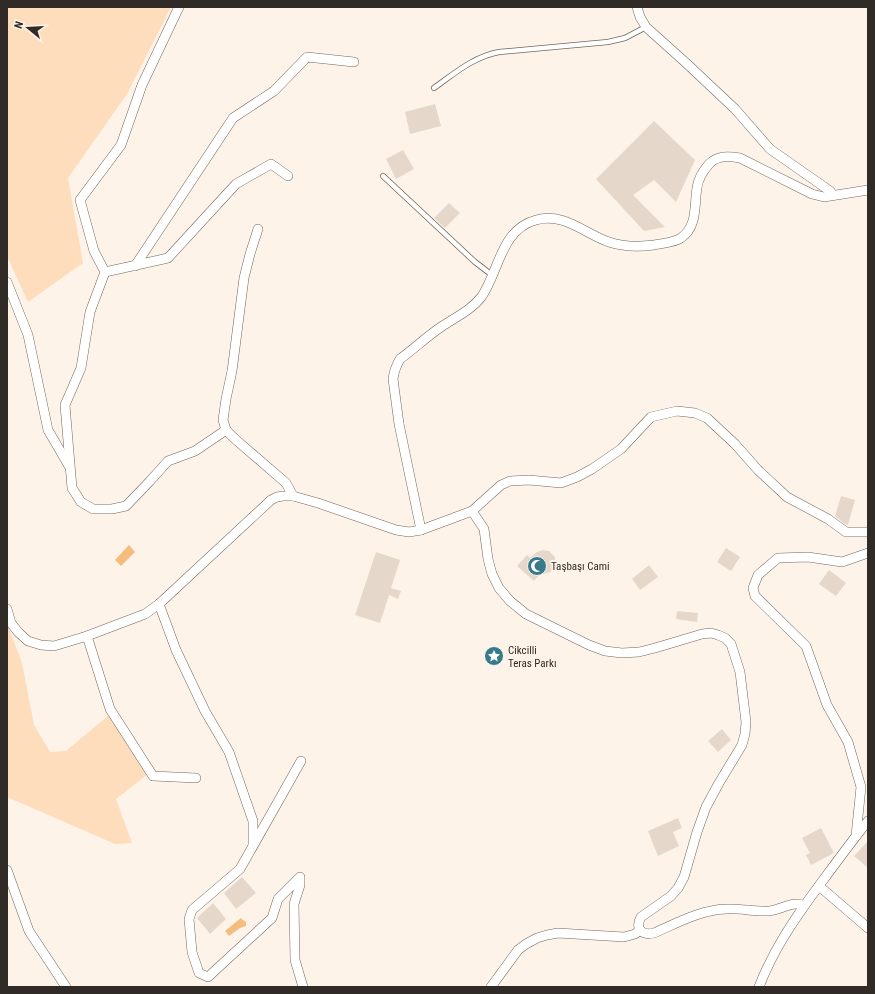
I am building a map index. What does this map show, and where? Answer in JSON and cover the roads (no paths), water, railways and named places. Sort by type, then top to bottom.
[{"type":"street","points":[[179,7],[142,85],[121,145],[80,200],[94,251],[105,272],[90,312],[81,368],[65,405],[72,488],[81,502],[93,509],[112,509],[126,506],[168,462],[195,451],[226,430]]},
{"type":"street","points":[[637,7],[640,17],[646,27],[735,109],[770,149],[830,191],[833,195]]},
{"type":"street","points":[[135,266],[233,118],[274,91],[307,57],[354,62]]},
{"type":"street","points":[[421,530],[399,424],[392,379],[394,372],[400,360],[439,328],[473,306],[481,297],[503,250],[512,236],[522,226],[535,220],[547,218],[558,219],[568,222],[594,236],[626,246],[641,247],[673,242],[681,238],[691,225],[694,216],[697,187],[700,176],[712,160],[724,156],[740,158],[812,194],[824,197],[868,190]]},
{"type":"street","points":[[105,272],[168,258],[236,184],[271,164],[288,176]]},
{"type":"street","points":[[258,229],[244,278],[232,371],[223,420],[226,430],[235,440],[286,483],[293,496]]},
{"type":"street","points":[[7,282],[28,336],[48,430],[70,469]]},
{"type":"street","points":[[7,609],[11,623],[28,641],[41,645],[54,646],[87,636],[145,614],[159,604],[271,500],[277,497],[293,496],[396,530],[410,532],[421,530],[472,511],[500,484],[510,481],[529,480],[561,483],[577,477],[592,469],[621,449],[651,417],[677,411],[695,413],[707,418],[787,497],[828,519],[846,532],[868,532]]},
{"type":"street","points":[[472,511],[484,529],[488,559],[492,574],[499,588],[510,601],[526,614],[589,646],[606,651],[622,653],[639,652],[702,634],[711,633],[725,638],[731,644],[740,672],[746,722],[742,745],[706,807],[684,877],[678,888],[671,896],[641,917],[638,922],[640,930],[649,935],[708,911],[726,909],[768,911],[777,910],[797,903],[804,906]]},
{"type":"street","points":[[856,836],[862,787],[848,742],[827,705],[806,646],[755,596],[753,588],[758,575],[778,558],[808,557],[842,562],[868,552]]},
{"type":"street","points":[[159,604],[176,650],[205,711],[229,752],[253,821],[253,846]]},
{"type":"street","points":[[87,636],[110,709],[154,776],[196,778]]},
{"type":"street","points":[[301,761],[240,869],[192,910],[189,919],[192,952],[199,973],[208,977],[272,918],[278,899],[300,877],[300,885],[294,904],[295,960],[303,987]]},
{"type":"street","points":[[759,987],[772,958],[788,930],[837,860],[868,820]]},
{"type":"street","points":[[7,870],[29,931],[66,987]]},
{"type":"street","points":[[819,886],[868,928]]},
{"type":"street","points":[[491,987],[518,950],[537,938],[558,934],[624,937],[635,934],[640,930]]},
{"type":"lane","points":[[434,88],[468,64],[485,56],[499,52],[608,42],[625,38],[646,27]]},
{"type":"lane","points":[[383,176],[475,262],[492,275]]},
{"type":"place","name":"Taşbaşı Cami","points":[[537,566]]},
{"type":"place","name":"Cikcilli Teras Parkı","points":[[494,656]]}]
